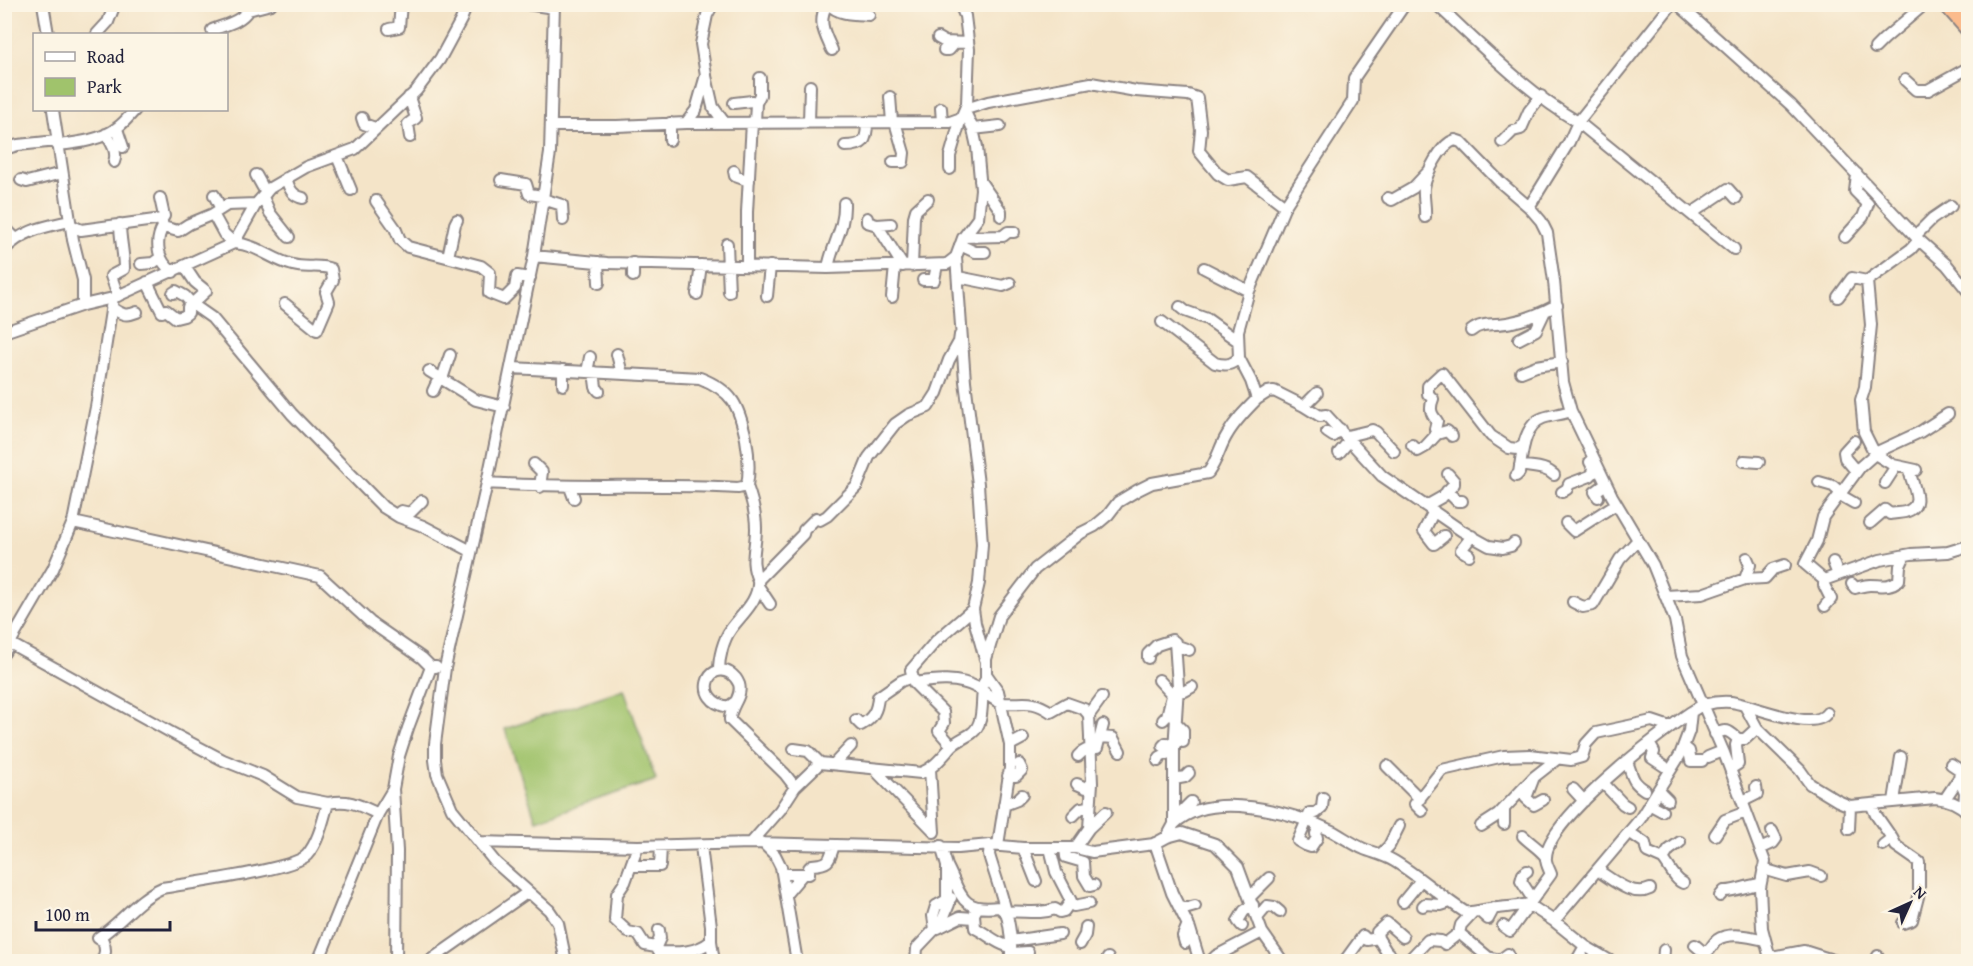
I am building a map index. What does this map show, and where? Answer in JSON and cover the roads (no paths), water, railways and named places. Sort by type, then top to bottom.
[{"type":"highway","points":[[1947,4],[1968,28]]},
{"type":"street","points":[[43,4],[48,33]]},
{"type":"street","points":[[98,33],[108,22],[115,4]]},
{"type":"street","points":[[214,33],[212,30],[245,15],[247,7],[271,4]]},
{"type":"street","points":[[389,29],[399,27],[401,4]]},
{"type":"street","points":[[234,243],[262,198],[286,178],[306,167],[355,149],[416,91],[440,59],[462,20],[467,4]]},
{"type":"street","points":[[527,4],[554,6],[550,153],[525,305],[445,668],[435,760],[446,798],[452,809],[495,862],[549,910],[558,923],[566,962]]},
{"type":"street","points":[[713,4],[707,15],[701,44],[713,107],[724,122]]},
{"type":"street","points":[[832,50],[821,21],[828,4],[842,12],[869,15]]},
{"type":"street","points":[[950,169],[950,156],[964,113],[968,43],[965,16],[960,4]]},
{"type":"street","points":[[1257,399],[1239,358],[1238,331],[1249,291],[1285,206],[1353,101],[1354,78],[1405,4]]},
{"type":"street","points":[[1436,4],[1514,75],[1578,122],[1734,249]]},
{"type":"street","points":[[1529,207],[1569,142],[1578,122],[1672,4]]},
{"type":"street","points":[[1678,4],[1791,105],[1917,238],[1947,265],[1968,291]]},
{"type":"street","points":[[1875,48],[1924,4]]},
{"type":"street","points":[[1964,4],[1968,10]]},
{"type":"street","points":[[938,38],[945,42],[968,43]]},
{"type":"street","points":[[944,50],[949,50],[955,43]]},
{"type":"street","points":[[1905,80],[1916,90],[1928,90],[1968,68]]},
{"type":"street","points":[[686,123],[696,110],[706,75]]},
{"type":"street","points":[[747,266],[748,181],[753,122],[756,103],[760,95],[760,78]]},
{"type":"street","points":[[551,126],[724,122],[942,122],[988,102],[1091,83],[1197,98],[1200,112],[1199,151],[1218,174],[1228,180],[1247,177],[1285,206]]},
{"type":"street","points":[[809,122],[810,86]]},
{"type":"street","points":[[1502,141],[1514,131],[1521,129],[1529,111],[1541,96]]},
{"type":"street","points":[[409,97],[416,118],[408,124],[410,137]]},
{"type":"street","points":[[890,97],[894,122],[904,153],[903,162],[893,162]]},
{"type":"street","points":[[734,103],[752,101],[756,103]]},
{"type":"street","points":[[941,108],[942,122]]},
{"type":"street","points":[[53,111],[62,173],[83,280],[83,304]]},
{"type":"street","points":[[4,149],[18,145],[32,149],[57,143],[85,142],[117,129],[130,111]]},
{"type":"street","points":[[964,113],[973,129],[980,180],[978,218],[962,241],[956,257],[965,381],[978,484],[982,544],[979,583],[973,609],[986,659]]},
{"type":"street","points":[[362,117],[364,124],[375,128]]},
{"type":"street","points":[[844,146],[857,146],[862,143],[867,135],[867,122]]},
{"type":"street","points":[[670,123],[670,140]]},
{"type":"street","points":[[973,129],[1000,126]]},
{"type":"street","points":[[117,129],[123,147]]},
{"type":"street","points":[[106,134],[114,147],[116,159],[114,162]]},
{"type":"street","points":[[1388,198],[1392,200],[1413,188],[1428,172],[1446,144],[1455,140],[1461,142],[1500,182],[1529,207],[1541,222],[1551,250],[1563,382],[1571,411],[1616,504],[1653,565],[1675,620],[1682,656],[1730,769],[1732,785],[1749,811],[1764,862],[1757,928],[1765,940],[1771,959],[1804,951],[1839,962]]},
{"type":"street","points":[[337,156],[351,190]]},
{"type":"street","points":[[735,171],[735,176],[748,181]]},
{"type":"street","points":[[1425,217],[1424,189],[1428,172]]},
{"type":"street","points":[[21,180],[34,180],[62,173]]},
{"type":"street","points":[[1845,237],[1863,218],[1868,204],[1855,191],[1857,174]]},
{"type":"street","points":[[256,175],[262,198],[270,213],[289,237]]},
{"type":"street","points":[[286,178],[290,190],[297,197],[303,198]]},
{"type":"street","points":[[501,180],[526,183],[530,194],[562,205],[563,220]]},
{"type":"street","points":[[980,180],[1001,211],[1001,216]]},
{"type":"street","points":[[1693,214],[1728,189],[1736,198]]},
{"type":"street","points":[[214,195],[224,234],[234,243]]},
{"type":"street","points":[[160,198],[164,216],[160,233],[160,252],[163,263],[172,272],[175,284],[172,294],[179,292],[212,318],[292,414],[383,507],[471,551]]},
{"type":"street","points":[[141,264],[153,263],[178,231],[189,224],[227,205],[262,198]]},
{"type":"street","points":[[892,297],[903,266],[916,210],[928,199]]},
{"type":"street","points":[[376,201],[395,228],[400,240],[408,247],[481,266],[490,273],[489,293],[525,305]]},
{"type":"street","points":[[828,268],[830,256],[843,223],[844,203]]},
{"type":"street","points":[[1838,297],[1852,278],[1867,281],[1911,249],[1932,219],[1951,206]]},
{"type":"street","points":[[867,218],[867,222],[877,225],[891,224]]},
{"type":"street","points":[[448,257],[455,224],[458,220]]},
{"type":"street","points":[[4,250],[15,238],[33,230],[71,223],[81,230],[120,224],[163,223],[178,231]]},
{"type":"street","points":[[120,224],[124,269],[111,276],[114,300],[73,522],[53,569],[7,645],[172,733],[263,776],[297,797],[328,803],[352,802],[378,814]]},
{"type":"street","points":[[877,225],[903,266]]},
{"type":"street","points":[[4,227],[15,238]]},
{"type":"street","points":[[962,241],[1014,232]]},
{"type":"street","points":[[962,241],[975,252],[985,252]]},
{"type":"street","points":[[4,332],[83,304],[114,300],[147,282],[185,267],[234,243],[248,244],[293,266],[321,266],[332,269],[333,280],[326,292],[329,302],[317,330],[285,304]]},
{"type":"street","points":[[727,244],[729,292]]},
{"type":"street","points":[[534,256],[598,262],[828,268],[938,265],[946,264],[956,257]]},
{"type":"street","points":[[598,262],[599,283]]},
{"type":"street","points":[[633,263],[633,276]]},
{"type":"street","points":[[697,294],[701,265]]},
{"type":"street","points":[[923,280],[934,280],[938,265]]},
{"type":"street","points":[[766,296],[770,266]]},
{"type":"street","points":[[147,282],[162,312],[170,311],[176,318],[184,316],[188,313],[188,307],[206,291],[195,282],[185,267]]},
{"type":"street","points":[[1204,268],[1249,291]]},
{"type":"street","points":[[504,299],[514,288],[517,276],[530,278]]},
{"type":"street","points":[[958,277],[1003,286],[1010,283]]},
{"type":"street","points":[[1867,281],[1871,325],[1865,387],[1861,400],[1864,432],[1875,454],[1896,466],[1912,469],[1911,480],[1918,496],[1911,509],[1890,514],[1885,510],[1870,523]]},
{"type":"street","points":[[114,300],[123,315],[137,312]]},
{"type":"street","points":[[1180,306],[1207,319],[1238,341]]},
{"type":"street","points":[[1471,331],[1477,326],[1509,323],[1557,306]]},
{"type":"street","points":[[1519,339],[1536,330],[1545,311]]},
{"type":"street","points":[[719,670],[719,658],[730,631],[753,601],[758,583],[816,518],[820,520],[827,516],[856,486],[869,458],[895,424],[908,415],[927,407],[937,393],[949,360],[959,342],[962,319]]},
{"type":"street","points":[[1162,322],[1215,363],[1232,364],[1239,358]]},
{"type":"street","points":[[617,354],[622,374]]},
{"type":"street","points":[[433,391],[450,355]]},
{"type":"street","points":[[590,357],[591,372],[596,387],[600,391]]},
{"type":"street","points":[[1521,372],[1536,366],[1562,362]]},
{"type":"street","points":[[512,368],[700,378],[716,384],[726,393],[741,414],[749,459],[750,472],[747,486],[754,506],[756,526],[752,568],[770,604]]},
{"type":"street","points":[[563,370],[563,386]]},
{"type":"street","points":[[429,371],[476,400],[481,407],[504,407]]},
{"type":"street","points":[[1437,434],[1435,429],[1437,421],[1430,407],[1433,399],[1428,394],[1428,386],[1442,373],[1491,436],[1509,448],[1518,449],[1524,446]]},
{"type":"street","points":[[1252,385],[1274,391],[1320,416],[1326,415],[1346,435],[1368,465],[1472,536],[1489,546],[1503,548],[1514,543]]},
{"type":"street","points":[[751,843],[780,810],[795,787],[820,763],[921,773],[930,769],[956,741],[972,733],[980,724],[981,690],[986,679],[986,659],[999,616],[1035,569],[1081,533],[1095,526],[1118,502],[1138,490],[1152,483],[1208,473],[1218,458],[1226,436],[1238,418],[1257,399],[1274,391]]},
{"type":"street","points":[[1304,406],[1317,393]]},
{"type":"street","points":[[1516,476],[1519,473],[1528,434],[1537,421],[1571,411]]},
{"type":"street","points":[[1824,606],[1831,599],[1824,580],[1805,564],[1817,541],[1823,516],[1856,471],[1875,454],[1920,432],[1948,414]]},
{"type":"street","points":[[1327,432],[1333,436],[1371,430],[1376,432],[1394,451]]},
{"type":"street","points":[[1413,445],[1418,451],[1437,434],[1448,431],[1452,436]]},
{"type":"street","points":[[1339,453],[1346,435]]},
{"type":"street","points":[[1854,441],[1844,452],[1845,458],[1856,471]]},
{"type":"street","points":[[1562,492],[1569,484],[1590,476],[1595,471],[1587,456],[1590,451]]},
{"type":"street","points":[[1744,461],[1759,462]]},
{"type":"street","points":[[534,464],[542,472],[540,487]]},
{"type":"street","points":[[1520,465],[1541,467],[1554,475]]},
{"type":"street","points":[[1885,483],[1896,466]]},
{"type":"street","points":[[1444,536],[1434,544],[1424,531],[1430,509],[1454,484],[1448,474]]},
{"type":"street","points":[[1819,482],[1833,486],[1840,494],[1854,503]]},
{"type":"street","points":[[487,483],[540,487],[648,485],[738,488],[747,486]]},
{"type":"street","points":[[1598,497],[1595,492],[1606,484]]},
{"type":"street","points":[[570,486],[574,498]]},
{"type":"street","points":[[1447,491],[1457,501],[1462,501]]},
{"type":"street","points":[[396,515],[401,511],[410,513],[422,501]]},
{"type":"street","points":[[1566,523],[1577,531],[1589,520],[1616,504]]},
{"type":"street","points":[[73,522],[320,576],[370,622],[422,658],[431,667],[445,668]]},
{"type":"street","points":[[1468,555],[1461,550],[1472,536]]},
{"type":"street","points":[[1573,602],[1583,607],[1593,605],[1620,559],[1637,541]]},
{"type":"street","points":[[1824,580],[1880,560],[1905,555],[1948,552],[1968,546]]},
{"type":"street","points":[[1852,584],[1858,588],[1864,585],[1880,587],[1893,584],[1899,580],[1900,566],[1905,555]]},
{"type":"street","points":[[1745,579],[1750,565],[1747,558]]},
{"type":"street","points":[[1833,562],[1838,575]]},
{"type":"street","points":[[1665,596],[1702,594],[1745,579],[1765,578],[1773,569],[1785,565]]},
{"type":"street","points":[[951,746],[939,730],[944,723],[943,712],[913,680],[911,670],[930,648],[973,609]]},
{"type":"street","points":[[1148,658],[1148,654],[1157,645],[1172,640],[1175,645],[1174,779],[1181,811],[1202,840]]},
{"type":"street","points":[[1175,645],[1189,650]]},
{"type":"street","points":[[396,962],[397,851],[393,789],[399,756],[431,667]]},
{"type":"street","points":[[730,720],[730,713],[739,693],[739,683],[733,675],[723,669],[714,671],[708,679],[706,690],[709,698],[719,706],[730,720],[785,774],[795,787]]},
{"type":"street","points":[[986,674],[998,691],[1010,746],[1004,805],[994,845],[989,855],[1005,912],[1011,950]]},
{"type":"street","points":[[856,720],[861,725],[867,722],[877,710],[878,697],[901,681],[913,680],[964,682],[981,690],[999,703],[1039,704],[1051,712],[1067,704],[1084,709],[1089,715],[1091,748],[1092,783],[1089,828]]},
{"type":"street","points":[[1159,680],[1167,689],[1175,692],[1185,691],[1192,687]]},
{"type":"street","points":[[1162,720],[1167,716],[1175,692]]},
{"type":"street","points":[[1089,715],[1102,696]]},
{"type":"street","points":[[719,706],[728,707],[735,702]]},
{"type":"street","points":[[1546,857],[1552,840],[1584,801],[1649,743],[1702,704],[1729,702],[1784,717],[1809,719],[1822,718],[1827,713]]},
{"type":"street","points":[[1745,706],[1757,728],[1804,767],[1810,784],[1838,801],[1850,806],[1893,801],[1945,799],[1966,811]]},
{"type":"street","points":[[1554,921],[1629,832],[1649,804],[1684,747],[1691,712]]},
{"type":"street","points":[[1387,766],[1421,805],[1442,770],[1504,756],[1571,760],[1582,757],[1586,744],[1596,733],[1611,728],[1652,721],[1670,727]]},
{"type":"street","points":[[1078,756],[1091,748],[1097,748],[1103,725]]},
{"type":"street","points":[[1738,739],[1745,738],[1757,728]]},
{"type":"street","points":[[1715,734],[1725,729],[1738,739]]},
{"type":"street","points":[[1101,737],[1113,738],[1120,751]]},
{"type":"street","points":[[1010,746],[1023,738]]},
{"type":"street","points":[[1730,769],[1738,764],[1736,745],[1738,739]]},
{"type":"street","points":[[1649,743],[1654,752],[1652,758],[1664,766]]},
{"type":"street","points":[[835,763],[851,746]]},
{"type":"street","points":[[1158,761],[1174,746]]},
{"type":"street","points":[[1684,747],[1689,751],[1691,761],[1705,759],[1723,751]]},
{"type":"street","points":[[794,749],[808,751],[820,763]]},
{"type":"street","points":[[1893,801],[1901,757]]},
{"type":"street","points":[[1481,826],[1504,809],[1534,777],[1557,759]]},
{"type":"street","points":[[1627,762],[1631,777],[1645,790]]},
{"type":"street","points":[[1008,776],[1016,776],[1022,770],[1019,764]]},
{"type":"street","points":[[1945,799],[1959,778],[1960,770],[1951,764]]},
{"type":"street","points":[[874,769],[934,831]]},
{"type":"street","points":[[930,769],[934,831],[938,846],[960,897],[976,912],[975,928],[1011,950],[1028,952]]},
{"type":"street","points":[[1174,779],[1185,777],[1189,773]]},
{"type":"street","points":[[1534,777],[1526,798],[1534,805],[1543,800]]},
{"type":"street","points":[[1959,778],[1965,792],[1966,811]]},
{"type":"street","points":[[1077,784],[1086,788],[1092,783]]},
{"type":"street","points":[[1603,783],[1628,807]]},
{"type":"street","points":[[1715,835],[1725,820],[1749,811],[1757,794],[1756,788]]},
{"type":"street","points":[[318,962],[378,814],[393,789]]},
{"type":"street","points":[[1573,789],[1584,801]]},
{"type":"street","points":[[1658,790],[1668,800]]},
{"type":"street","points":[[1004,805],[1017,800],[1022,795]]},
{"type":"street","points":[[1319,826],[1314,844],[1308,847],[1298,841],[1310,813],[1316,813],[1322,808],[1323,798]]},
{"type":"street","points":[[1167,837],[1181,811],[1191,802]]},
{"type":"street","points":[[101,962],[105,946],[104,941],[98,938],[152,893],[162,888],[279,868],[300,861],[317,839],[328,803]]},
{"type":"street","points":[[1649,804],[1662,811]]},
{"type":"street","points":[[1871,804],[1888,842],[1919,862],[1919,893],[1911,921],[1903,923]]},
{"type":"street","points":[[1181,811],[1227,805],[1262,810],[1307,821],[1366,850],[1381,854],[1465,912],[1513,908],[1530,901]]},
{"type":"street","points":[[1850,806],[1850,829]]},
{"type":"street","points":[[1073,816],[1082,808],[1090,807]]},
{"type":"street","points":[[1504,809],[1504,824]]},
{"type":"street","points":[[1094,885],[1090,886],[1087,883],[1083,862],[1066,857],[1070,848],[1106,812]]},
{"type":"street","points":[[1381,854],[1390,844],[1399,826]]},
{"type":"street","points":[[1760,849],[1773,843],[1776,839],[1772,831]]},
{"type":"street","points":[[479,842],[638,846],[763,843],[958,848],[994,845],[1023,848],[1070,848],[1092,852],[1155,843],[1182,832],[1215,844],[1238,867],[1262,932],[1283,962]]},
{"type":"street","points":[[1629,832],[1645,843],[1647,852],[1663,859],[1678,881],[1683,883]]},
{"type":"street","points":[[1503,926],[1510,931],[1551,874],[1546,857],[1523,836]]},
{"type":"street","points":[[1663,859],[1669,850],[1680,842]]},
{"type":"street","points":[[763,843],[775,855],[783,874],[797,962]]},
{"type":"street","points":[[1155,843],[1172,893],[1188,924],[1200,962]]},
{"type":"street","points":[[783,874],[809,874],[809,868],[812,865],[825,864],[829,861],[834,844]]},
{"type":"street","points":[[1390,844],[1392,857],[1396,863]]},
{"type":"street","points":[[638,846],[633,863],[617,894],[615,920],[628,932],[638,934],[645,945],[657,950],[674,953],[703,948],[711,941]]},
{"type":"street","points":[[633,863],[633,866],[660,866],[662,846]]},
{"type":"street","points":[[701,846],[714,962]]},
{"type":"street","points":[[1023,848],[1036,881]]},
{"type":"street","points":[[916,962],[917,948],[934,929],[960,917],[999,907],[1005,912],[1019,910],[1047,912],[1055,909],[1060,912],[1068,908],[1071,901],[1056,872],[1050,848]]},
{"type":"street","points":[[946,866],[947,900]]},
{"type":"street","points":[[1763,869],[1787,876],[1804,875],[1810,872],[1821,876]]},
{"type":"street","points":[[1597,870],[1635,892],[1643,893],[1650,890]]},
{"type":"street","points":[[1527,871],[1523,874],[1521,881],[1530,901],[1586,946],[1612,962]]},
{"type":"street","points":[[786,894],[802,875]]},
{"type":"street","points":[[1242,926],[1238,921],[1269,878]]},
{"type":"street","points":[[1403,902],[1421,880]]},
{"type":"street","points":[[1720,896],[1724,891],[1731,892],[1739,888],[1761,884]]},
{"type":"street","points":[[428,962],[528,892]]},
{"type":"street","points":[[934,929],[933,916],[936,906],[954,897],[960,897]]},
{"type":"street","points":[[1423,906],[1449,902]]},
{"type":"street","points":[[1074,906],[1089,903]]},
{"type":"street","points":[[1180,908],[1195,906]]},
{"type":"street","points":[[1257,918],[1267,906],[1274,907],[1280,912]]},
{"type":"street","points":[[1407,962],[1428,940],[1434,939],[1444,944],[1459,933],[1461,925],[1476,912]]},
{"type":"street","points":[[1396,962],[1386,951],[1377,932],[1387,923],[1403,937]]},
{"type":"street","points":[[1185,943],[1183,936],[1188,924]]},
{"type":"street","points":[[1080,944],[1086,927]]},
{"type":"street","points":[[651,962],[660,938],[659,930]]},
{"type":"street","points":[[1210,962],[1227,950],[1262,932]]},
{"type":"street","points":[[1459,933],[1488,957],[1500,960],[1508,954]]},
{"type":"street","points":[[1011,950],[1060,934]]},
{"type":"street","points":[[1344,962],[1363,936],[1366,940],[1378,938]]},
{"type":"street","points":[[1695,945],[1702,951],[1708,951],[1716,941],[1722,938],[1741,936],[1765,940]]},
{"type":"street","points":[[1576,962],[1586,946]]}]
